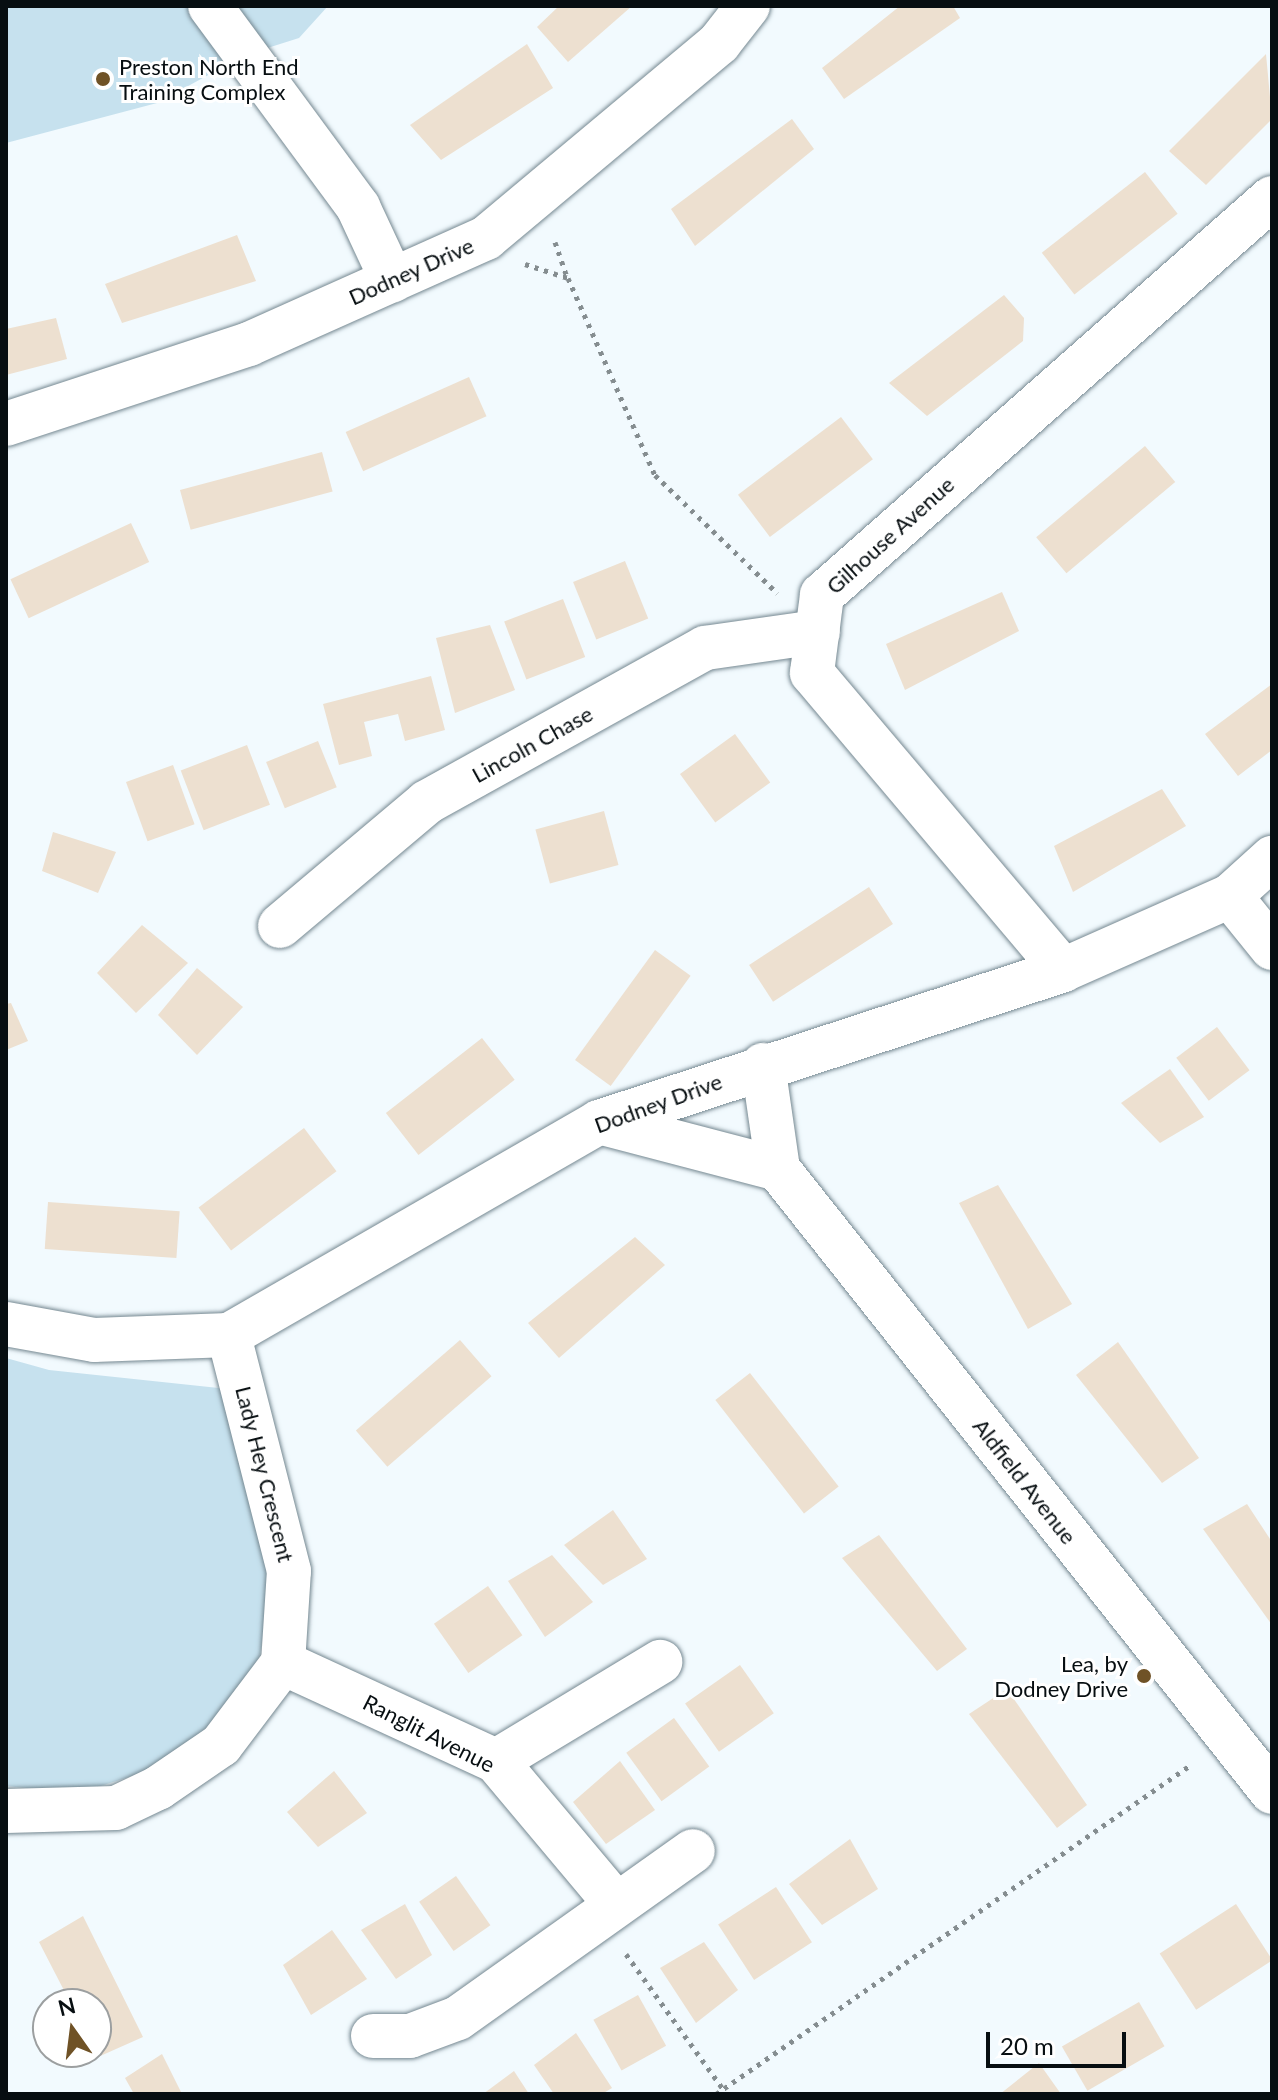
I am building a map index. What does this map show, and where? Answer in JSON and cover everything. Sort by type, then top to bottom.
[{"type":"street","points":[[210,6],[358,207],[392,280]]},
{"type":"street","name":"Dodney Drive","points":[[6,424],[249,344],[470,245],[719,43],[748,6]]},
{"type":"street","name":"Gilhouse Avenue","points":[[1063,970],[812,673],[822,595],[1272,198]]},
{"type":"street","name":"Lincoln Chase","points":[[280,926],[427,802],[691,656],[818,632]]},
{"type":"street","name":"Dodney Drive","points":[[6,1324],[94,1340],[229,1335],[599,1122],[763,1065],[1063,970],[1230,896],[1272,858]]},
{"type":"street","points":[[1230,896],[1272,948]]},
{"type":"street","points":[[599,1122],[778,1169],[763,1065]]},
{"type":"street","name":"Aldfield Avenue","points":[[778,1169],[1272,1792]]},
{"type":"street","name":"Lady Hey Crescent","points":[[229,1335],[289,1571],[283,1663]]},
{"type":"street","points":[[496,1761],[581,1705],[660,1662]]},
{"type":"street","points":[[6,1811],[116,1808],[158,1788],[221,1745],[283,1663]]},
{"type":"street","name":"Ranglit Avenue","points":[[283,1663],[496,1761],[607,1911]]},
{"type":"street","points":[[373,2036],[410,2036],[458,2018],[693,1851]]},
{"type":"path","points":[[470,245],[568,278],[655,475],[818,632]]},
{"type":"path","points":[[716,2094],[1229,1738]]},
{"type":"path","points":[[607,1911],[723,2089]]},
{"type":"shaded area","name":"Preston North End Training Complex","points":[[6,6],[328,6],[299,38],[245,55],[157,103],[6,143]]},
{"type":"shaded area","points":[[6,1358],[49,1370],[228,1389],[273,1581],[257,1670],[218,1721],[166,1765],[79,1793],[6,1786]]},
{"type":"building","points":[[559,6],[632,6],[568,62],[537,27]]},
{"type":"building","points":[[900,6],[953,6],[960,18],[844,99],[822,68]]},
{"type":"building","points":[[527,44],[553,88],[441,160],[410,125]]},
{"type":"building","points":[[1266,54],[1272,119],[1206,185],[1169,151]]},
{"type":"building","points":[[792,119],[814,149],[695,246],[671,209]]},
{"type":"building","points":[[1145,172],[1178,214],[1074,294],[1042,253]]},
{"type":"building","points":[[237,235],[256,281],[122,323],[105,284]]},
{"type":"building","points":[[1004,295],[1024,318],[1023,341],[927,416],[889,383]]},
{"type":"building","points":[[56,318],[67,359],[6,375],[6,329]]},
{"type":"building","points":[[469,377],[486,416],[363,471],[346,432]]},
{"type":"building","points":[[841,417],[873,459],[770,537],[738,495]]},
{"type":"building","points":[[1145,446],[1175,482],[1066,573],[1036,537]]},
{"type":"building","points":[[322,452],[333,492],[191,530],[180,490]]},
{"type":"building","points":[[131,523],[149,562],[29,618],[10,579]]},
{"type":"building","points":[[625,561],[648,618],[596,639],[573,582]]},
{"type":"building","points":[[1002,592],[1019,631],[905,690],[886,644]]},
{"type":"building","points":[[563,599],[585,657],[526,679],[504,622]]},
{"type":"building","points":[[490,625],[515,690],[455,713],[436,638]]},
{"type":"building","points":[[431,676],[445,730],[405,741],[398,714],[364,722],[372,756],[339,765],[323,704]]},
{"type":"building","points":[[1272,684],[1272,750],[1238,776],[1205,734]]},
{"type":"building","points":[[735,734],[770,783],[715,823],[680,774]]},
{"type":"building","points":[[318,741],[337,787],[285,808],[266,762]]},
{"type":"building","points":[[247,745],[270,805],[204,830],[181,770]]},
{"type":"building","points":[[173,765],[195,824],[148,841],[126,782]]},
{"type":"building","points":[[1162,789],[1186,826],[1073,892],[1054,846]]},
{"type":"building","points":[[604,811],[618,865],[550,883],[535,829]]},
{"type":"building","points":[[53,832],[116,852],[98,893],[42,871]]},
{"type":"building","points":[[869,887],[893,924],[773,1002],[749,965]]},
{"type":"building","points":[[142,925],[188,963],[136,1013],[97,973]]},
{"type":"building","points":[[655,950],[691,976],[611,1086],[575,1060]]},
{"type":"building","points":[[197,968],[243,1007],[197,1055],[158,1015]]},
{"type":"building","points":[[11,1003],[28,1041],[6,1050],[6,1004]]},
{"type":"building","points":[[1217,1027],[1249,1070],[1209,1101],[1176,1058]]},
{"type":"building","points":[[482,1038],[515,1080],[418,1155],[386,1113]]},
{"type":"building","points":[[1170,1069],[1204,1117],[1160,1143],[1121,1103]]},
{"type":"building","points":[[304,1128],[336,1171],[231,1251],[199,1207]]},
{"type":"building","points":[[998,1185],[1072,1304],[1028,1329],[959,1203]]},
{"type":"building","points":[[48,1202],[180,1211],[176,1258],[45,1249]]},
{"type":"building","points":[[635,1237],[665,1265],[559,1358],[528,1323]]},
{"type":"building","points":[[460,1340],[491,1376],[387,1467],[356,1431]]},
{"type":"building","points":[[1118,1342],[1199,1458],[1162,1483],[1076,1375]]},
{"type":"building","points":[[750,1373],[839,1486],[804,1514],[715,1400]]},
{"type":"building","points":[[1247,1504],[1272,1542],[1272,1625],[1203,1529]]},
{"type":"building","points":[[613,1510],[647,1559],[603,1585],[564,1545]]},
{"type":"building","points":[[879,1535],[967,1649],[937,1671],[842,1558]]},
{"type":"building","points":[[552,1555],[593,1602],[545,1637],[508,1581]]},
{"type":"building","points":[[488,1586],[522,1635],[468,1673],[434,1624]]},
{"type":"building","points":[[740,1665],[774,1713],[719,1752],[685,1703]]},
{"type":"building","points":[[1007,1689],[1087,1805],[1057,1828],[969,1714]]},
{"type":"building","points":[[674,1718],[709,1767],[662,1801],[626,1753]]},
{"type":"building","points":[[620,1761],[655,1810],[606,1844],[573,1802]]},
{"type":"building","points":[[334,1771],[367,1813],[318,1847],[287,1812]]},
{"type":"building","points":[[850,1839],[878,1889],[822,1925],[789,1884]]},
{"type":"building","points":[[456,1876],[490,1925],[454,1951],[419,1902]]},
{"type":"building","points":[[776,1887],[812,1942],[754,1980],[718,1925]]},
{"type":"building","points":[[405,1904],[432,1955],[396,1979],[361,1930]]},
{"type":"building","points":[[1236,1904],[1272,1961],[1196,2010],[1160,1954]]},
{"type":"building","points":[[83,1916],[143,2037],[112,2051],[112,1988],[63,1988],[39,1942]]},
{"type":"building","points":[[332,1930],[367,1979],[311,2015],[283,1965]]},
{"type":"building","points":[[704,1942],[738,1990],[696,2023],[660,1968]]},
{"type":"building","points":[[638,1995],[666,2046],[622,2070],[593,2020]]},
{"type":"building","points":[[1139,2002],[1164,2046],[1087,2091],[1062,2046]]},
{"type":"building","points":[[576,2033],[612,2088],[602,2094],[554,2094],[534,2065]]},
{"type":"building","points":[[162,2054],[182,2094],[134,2094],[125,2078]]},
{"type":"building","points":[[1039,2063],[1061,2094],[1000,2094]]},
{"type":"building","points":[[514,2071],[529,2094],[483,2094]]},
{"type":"place","name":"Preston North End Training Complex","points":[[103,79]]},
{"type":"place","name":"Lea, by Dodney Drive","points":[[1144,1676]]}]
